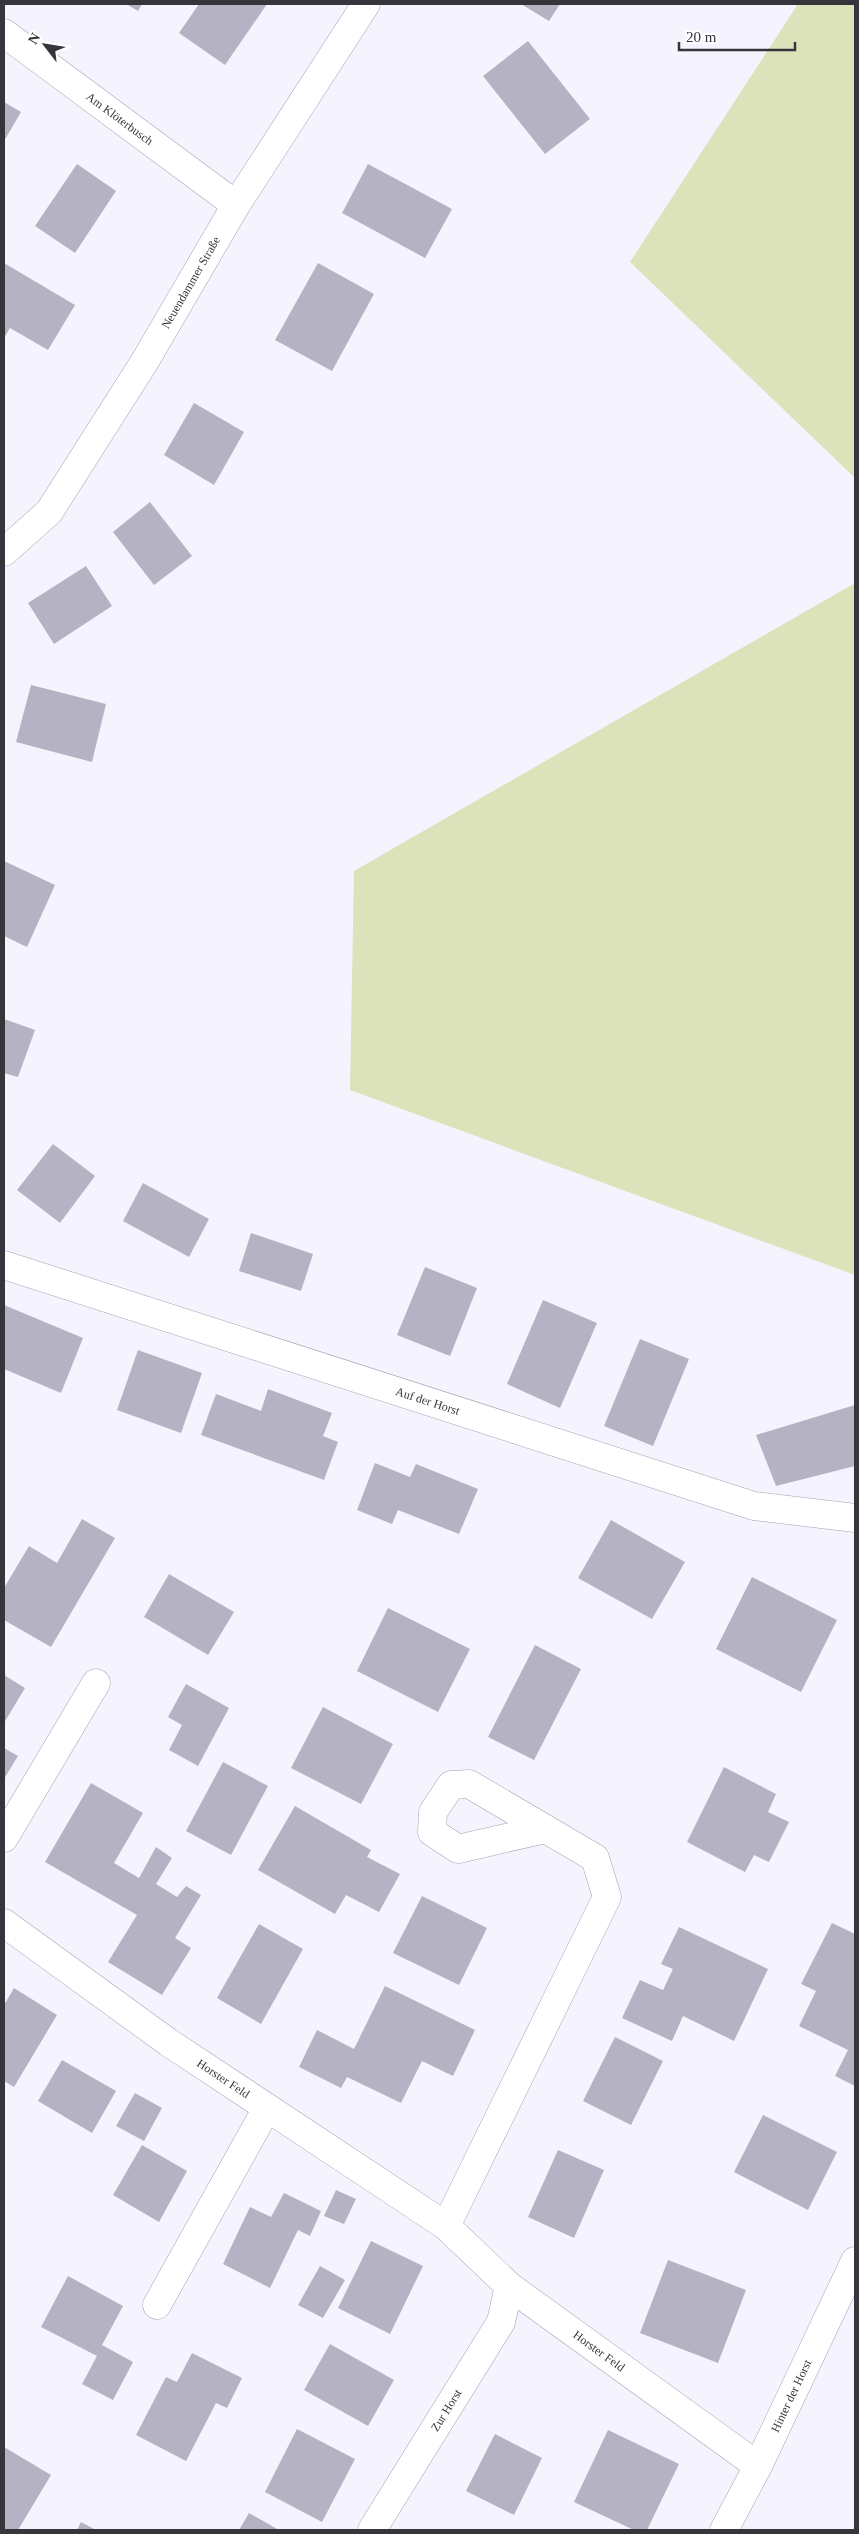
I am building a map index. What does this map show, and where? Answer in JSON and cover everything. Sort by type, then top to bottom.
[{"type":"street","name":"Neuendammer Straße","points":[[4,552],[48,512],[145,361],[236,205],[366,4]]},
{"type":"street","name":"Am Klöterbusch","points":[[4,33],[236,205]]},
{"type":"street","name":"Auf der Horst","points":[[4,1265],[754,1506],[855,1518]]},
{"type":"street","points":[[4,1838],[96,1683]]},
{"type":"street","points":[[446,2226],[607,1897],[595,1858],[545,1829]]},
{"type":"street","name":"Horster Feld","points":[[4,1923],[168,2042],[446,2226],[509,2286],[758,2466]]},
{"type":"street","points":[[157,2305],[267,2108]]},
{"type":"street","name":"Hinter der Horst","points":[[724,2530],[758,2466],[855,2261]]},
{"type":"street","name":"Zur Horst","points":[[372,2530],[501,2322],[509,2286]]},
{"type":"green space","points":[[798,4],[855,4],[855,478],[630,262]]},
{"type":"green space","points":[[855,583],[855,1275],[350,1090],[354,871]]},
{"type":"building","points":[[126,4],[142,4],[138,11]]},
{"type":"building","points":[[199,4],[267,4],[225,65],[179,33]]},
{"type":"building","points":[[521,4],[560,4],[549,21]]},
{"type":"building","points":[[528,41],[590,119],[545,154],[483,76]]},
{"type":"building","points":[[4,102],[21,112],[4,141]]},
{"type":"building","points":[[77,164],[116,191],[75,253],[35,226]]},
{"type":"building","points":[[368,164],[452,209],[425,258],[342,213]]},
{"type":"building","points":[[4,263],[75,305],[48,350],[10,328],[4,338]]},
{"type":"building","points":[[318,263],[374,294],[332,371],[275,340]]},
{"type":"building","points":[[194,403],[244,432],[214,485],[164,455]]},
{"type":"building","points":[[150,502],[192,556],[154,585],[113,532]]},
{"type":"building","points":[[86,566],[112,606],[54,644],[28,603]]},
{"type":"building","points":[[31,685],[106,704],[92,762],[16,742]]},
{"type":"building","points":[[4,861],[55,885],[27,947],[4,936]]},
{"type":"building","points":[[4,1019],[35,1030],[18,1077],[4,1073]]},
{"type":"building","points":[[53,1144],[95,1176],[60,1223],[17,1190]]},
{"type":"building","points":[[143,1183],[209,1219],[189,1257],[123,1221]]},
{"type":"building","points":[[251,1233],[313,1254],[301,1291],[239,1271]]},
{"type":"building","points":[[425,1267],[477,1288],[450,1356],[397,1335]]},
{"type":"building","points":[[543,1300],[597,1323],[560,1408],[507,1384]]},
{"type":"building","points":[[4,1305],[83,1338],[61,1393],[4,1369]]},
{"type":"building","points":[[640,1339],[689,1359],[653,1446],[604,1426]]},
{"type":"building","points":[[138,1350],[202,1373],[181,1433],[117,1410]]},
{"type":"building","points":[[268,1389],[332,1413],[323,1436],[338,1442],[324,1480],[201,1435],[216,1394],[261,1411]]},
{"type":"building","points":[[855,1405],[855,1466],[776,1486],[756,1435]]},
{"type":"building","points":[[375,1463],[410,1477],[416,1464],[478,1489],[459,1534],[398,1510],[392,1524],[357,1510]]},
{"type":"building","points":[[82,1519],[115,1538],[51,1647],[4,1620],[4,1588],[29,1546],[57,1563]]},
{"type":"building","points":[[611,1520],[685,1562],[652,1619],[578,1578]]},
{"type":"building","points":[[169,1574],[234,1612],[208,1655],[144,1617]]},
{"type":"building","points":[[752,1577],[837,1620],[801,1692],[716,1649]]},
{"type":"building","points":[[388,1608],[470,1649],[438,1712],[357,1671]]},
{"type":"building","points":[[535,1645],[581,1669],[534,1760],[488,1737]]},
{"type":"building","points":[[4,1675],[25,1688],[4,1723]]},
{"type":"building","points":[[186,1684],[229,1708],[198,1766],[169,1750],[182,1725],[168,1717]]},
{"type":"building","points":[[323,1707],[393,1744],[361,1804],[291,1768]]},
{"type":"building","points":[[4,1748],[18,1756],[4,1779]]},
{"type":"building","points":[[223,1762],[268,1786],[231,1855],[186,1831]]},
{"type":"building","points":[[724,1767],[776,1794],[768,1812],[789,1822],[769,1862],[754,1855],[745,1872],[687,1842]]},
{"type":"building","points":[[91,1783],[143,1813],[114,1863],[139,1878],[156,1847],[172,1858],[156,1884],[177,1897],[186,1886],[201,1895],[175,1938],[191,1948],[162,1995],[108,1962],[137,1915],[45,1862]]},
{"type":"building","points":[[295,1806],[371,1850],[367,1857],[400,1874],[379,1912],[346,1895],[335,1914],[258,1870]]},
{"type":"building","points":[[422,1896],[487,1928],[459,1985],[393,1953]]},
{"type":"building","points":[[832,1923],[855,1934],[855,2086],[835,2076],[848,2050],[799,2026],[816,1991],[801,1984]]},
{"type":"building","points":[[259,1924],[303,1949],[261,2024],[217,1998]]},
{"type":"building","points":[[679,1927],[768,1969],[734,2041],[683,2016],[672,2041],[622,2018],[640,1980],[663,1990],[673,1969],[661,1964]]},
{"type":"building","points":[[385,1986],[475,2030],[453,2076],[422,2061],[401,2103],[347,2077],[341,2088],[299,2067],[317,2030],[354,2049]]},
{"type":"building","points":[[14,1988],[57,2015],[14,2087],[4,2081],[4,2005]]},
{"type":"building","points":[[615,2037],[663,2061],[631,2125],[583,2101]]},
{"type":"building","points":[[62,2060],[116,2091],[92,2133],[38,2101]]},
{"type":"building","points":[[135,2093],[162,2108],[144,2141],[116,2126]]},
{"type":"building","points":[[763,2115],[837,2152],[808,2210],[734,2172]]},
{"type":"building","points":[[142,2145],[187,2171],[159,2222],[113,2195]]},
{"type":"building","points":[[558,2150],[604,2170],[574,2238],[528,2217]]},
{"type":"building","points":[[336,2190],[356,2199],[344,2224],[324,2216]]},
{"type":"building","points":[[284,2193],[321,2211],[310,2236],[298,2230],[270,2288],[223,2264],[250,2207],[271,2217]]},
{"type":"building","points":[[371,2241],[423,2266],[390,2334],[338,2308]]},
{"type":"building","points":[[668,2260],[746,2290],[718,2363],[640,2333]]},
{"type":"building","points":[[320,2266],[345,2280],[323,2318],[298,2305]]},
{"type":"building","points":[[68,2276],[123,2306],[102,2345],[133,2362],[113,2400],[82,2384],[97,2356],[41,2327]]},
{"type":"building","points":[[330,2344],[394,2380],[368,2426],[304,2390]]},
{"type":"building","points":[[192,2353],[242,2378],[227,2408],[216,2403],[186,2461],[136,2435],[166,2377],[177,2382]]},
{"type":"building","points":[[297,2429],[355,2459],[322,2522],[265,2492]]},
{"type":"building","points":[[608,2430],[679,2464],[647,2530],[634,2530],[574,2502]]},
{"type":"building","points":[[495,2434],[542,2458],[514,2515],[466,2491]]},
{"type":"building","points":[[4,2447],[51,2475],[18,2530],[4,2530]]},
{"type":"building","points":[[249,2513],[279,2530],[239,2530]]},
{"type":"building","points":[[81,2522],[96,2530],[77,2530]]}]
